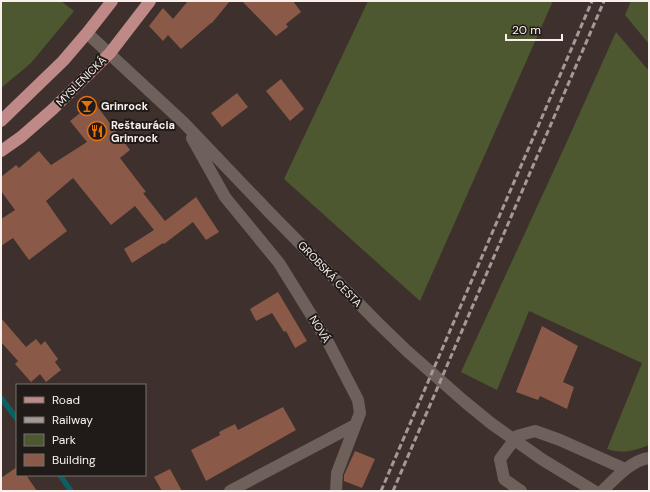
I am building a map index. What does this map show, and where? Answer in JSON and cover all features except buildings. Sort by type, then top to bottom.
[{"type":"main road","points":[[1,121],[63,61],[88,33],[112,1]]},
{"type":"main road","name":"MYSLENICKÁ","points":[[1,151],[21,137],[53,109],[110,53],[150,1]]},
{"type":"street","name":"GROBSKÁ CESTA","points":[[88,33],[184,123],[407,351],[465,402],[498,428],[543,460],[594,491]]},
{"type":"street","name":"NOVÁ","points":[[184,123],[225,197],[279,263],[328,342],[358,400],[360,413],[338,473],[336,491]]},
{"type":"street","points":[[230,491],[355,425]]},
{"type":"street","points":[[521,491],[504,478],[500,459],[517,436],[535,431],[560,440],[625,469]]},
{"type":"street","points":[[602,491],[625,469],[645,458],[649,458]]},
{"type":"green space","points":[[1,1],[61,1],[74,11],[31,63],[1,88]]},
{"type":"green space","points":[[368,1],[553,1],[420,301],[284,179]]},
{"type":"green space","points":[[631,1],[649,1],[649,44],[625,15]]},
{"type":"green space","points":[[616,32],[649,71],[649,445],[624,452],[607,449],[642,363],[529,311],[497,390],[461,372]]},
{"type":"waterway","points":[[1,398],[16,418]]},
{"type":"waterway","points":[[61,476],[71,491]]},
{"type":"railway","points":[[381,491],[592,1]]},
{"type":"railway","points":[[393,491],[604,1]]},
{"type":"place","name":"Grinrock","points":[[87,106]]},
{"type":"place","name":"Reštaurácia Grinrock","points":[[97,131]]}]
